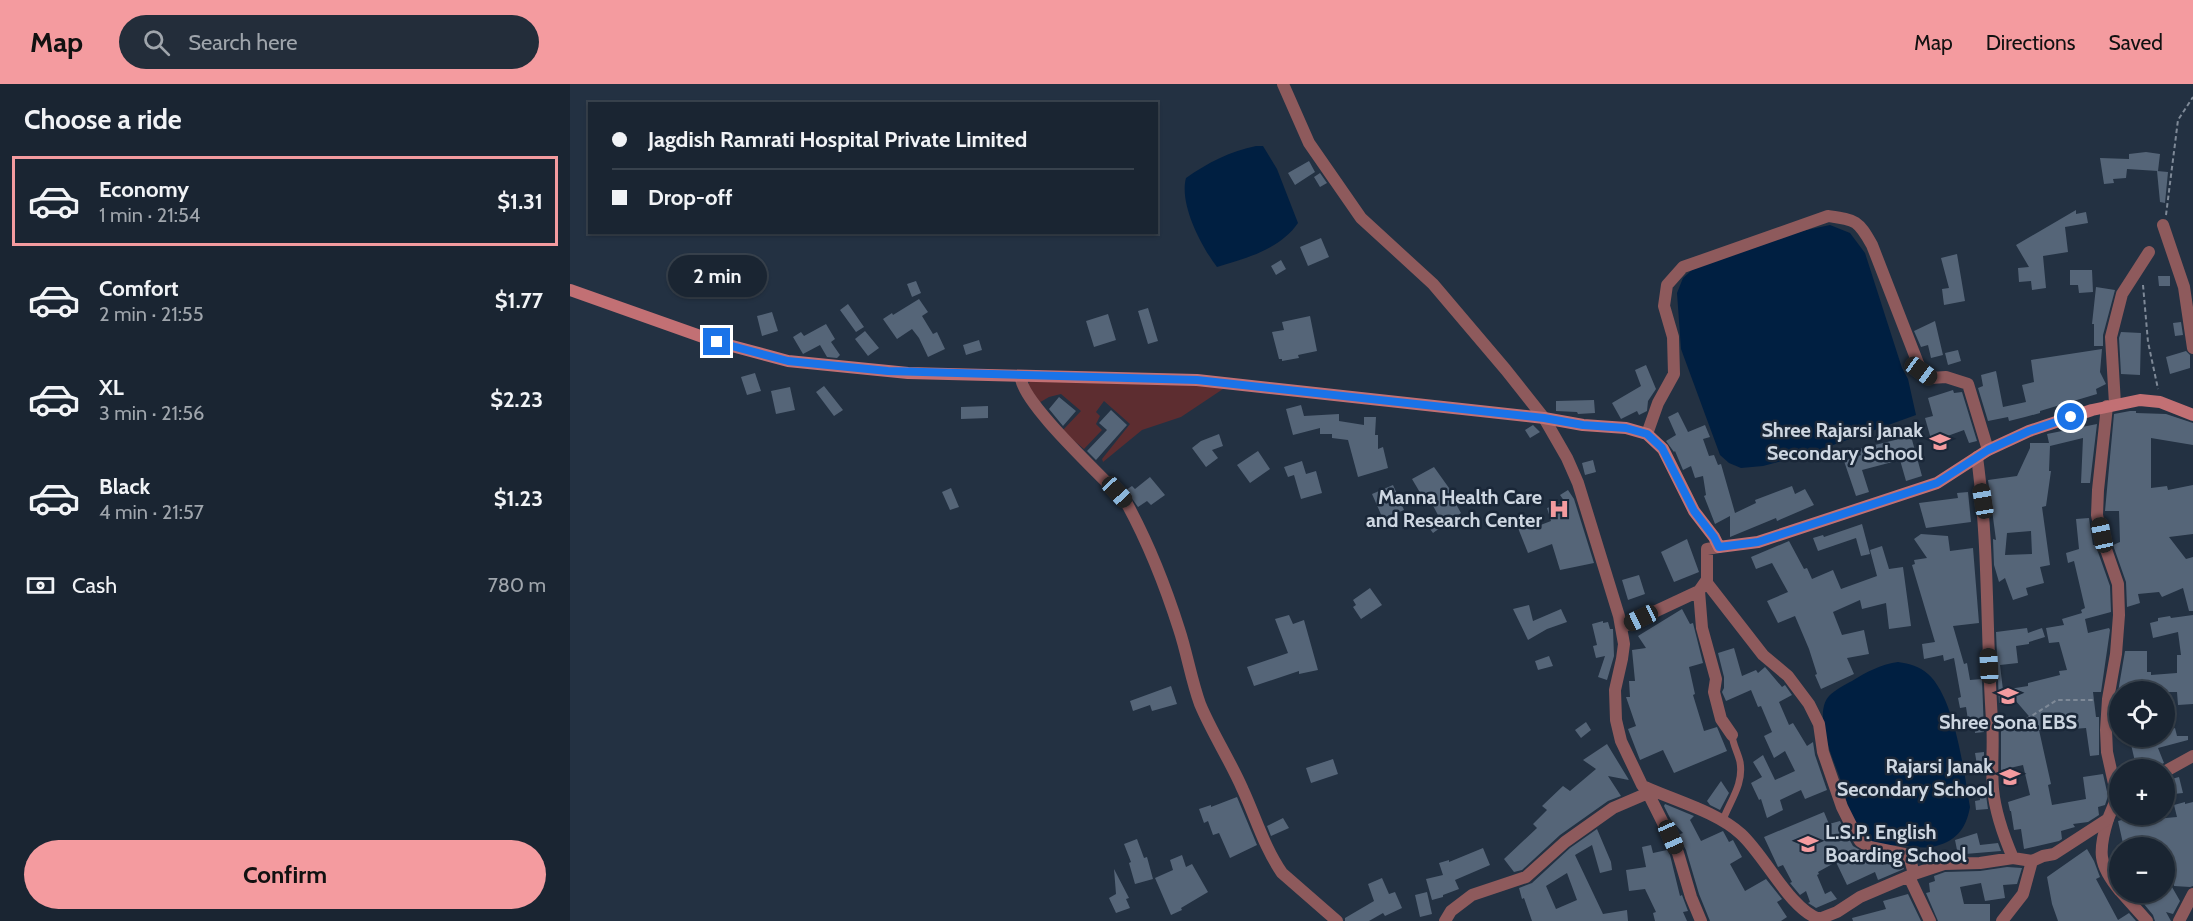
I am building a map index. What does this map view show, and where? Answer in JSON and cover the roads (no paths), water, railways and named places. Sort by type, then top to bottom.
[{"type":"main road","points":[[570,290],[717,342],[788,361],[908,373],[1197,380],[1626,428],[1647,434],[1662,448],[1694,511],[1719,547],[1758,542],[1937,483],[1983,454],[2029,431],[2111,405],[2140,400],[2160,402],[2193,415]]},
{"type":"street","points":[[1283,84],[1308,143],[1361,218],[1433,284],[1544,418],[1567,458],[1578,483],[1622,627],[1622,659],[1614,702],[1621,741],[1678,853],[1701,921]]},
{"type":"street","points":[[1647,434],[1658,403],[1674,374],[1673,337],[1664,306],[1667,285],[1683,267],[1828,216],[1850,219],[1862,226],[1872,245],[1921,371],[1931,378],[1946,377],[1968,384],[1983,454],[1985,575],[1993,723],[1993,787],[1996,810],[2013,858]]},
{"type":"street","points":[[2163,225],[2184,287],[2192,327],[2193,348]]},
{"type":"street","points":[[2110,759],[2108,699],[2116,654],[2119,595],[2118,584],[2097,515],[2098,490],[2111,405],[2111,337],[2122,294],[2149,252]]},
{"type":"street","points":[[1021,376],[1020,383],[1035,406],[1126,502],[1133,513],[1178,627],[1200,702],[1243,790],[1275,863],[1282,873],[1337,921]]},
{"type":"street","points":[[1719,547],[1707,549],[1702,628],[1716,679],[1714,692],[1721,719],[1732,735]]},
{"type":"street","points":[[1622,627],[1703,586]]},
{"type":"street","points":[[1703,586],[1721,603],[1763,655],[1788,676],[1809,704],[1819,724],[1823,752],[1842,807],[1860,842],[1870,848],[1904,854],[1910,860],[1911,882],[1930,921]]},
{"type":"street","points":[[2175,766],[2193,756]]},
{"type":"street","points":[[2193,762],[2193,768]]},
{"type":"street","points":[[1645,789],[1723,820],[1742,835],[1757,852],[1801,909],[1819,919],[1827,919],[1860,897],[1944,864],[1980,863],[2013,858],[2032,861],[2054,854],[2108,819]]},
{"type":"street","points":[[1445,921],[1451,911],[1472,895],[1526,877],[1565,842],[1613,808],[1645,789]]},
{"type":"street","points":[[2108,819],[2104,832],[2101,861],[2109,878]]},
{"type":"street","points":[[2002,921],[2023,894],[2032,861]]},
{"type":"street","points":[[2179,921],[2193,894]]},
{"type":"street","points":[[2130,903],[2147,921]]},
{"type":"lane","points":[[1723,820],[1734,799],[1740,775],[1740,762],[1733,747],[1732,735]]},
{"type":"water","points":[[1256,146],[1263,146],[1277,169],[1298,223],[1282,240],[1272,246],[1251,256],[1217,267],[1204,248],[1193,224],[1186,200],[1186,178],[1220,158]]},
{"type":"water","points":[[1830,225],[1850,233],[1865,253],[1902,368],[1908,379],[1916,415],[1811,453],[1763,466],[1741,468],[1729,463],[1720,455],[1681,349],[1677,293],[1683,278],[1693,269],[1802,231]]},
{"type":"water","points":[[1898,662],[1921,669],[1937,685],[1952,717],[1965,775],[1970,807],[1966,822],[1953,838],[1932,847],[1879,845],[1865,839],[1850,813],[1826,739],[1823,715],[1824,704],[1829,696],[1868,672]]},
{"type":"place","name":"Shree Rajarsi Janak Secondary School","points":[[1940,442]]},
{"type":"place","name":"Manna Health Care and Research Center","points":[[1559,509]]},
{"type":"place","name":"Shree Sona EBS","points":[[2008,696]]},
{"type":"place","name":"Rajarsi Janak Secondary School","points":[[2010,777]]},
{"type":"place","name":"L.S.P. English Boarding School","points":[[1808,844]]}]
